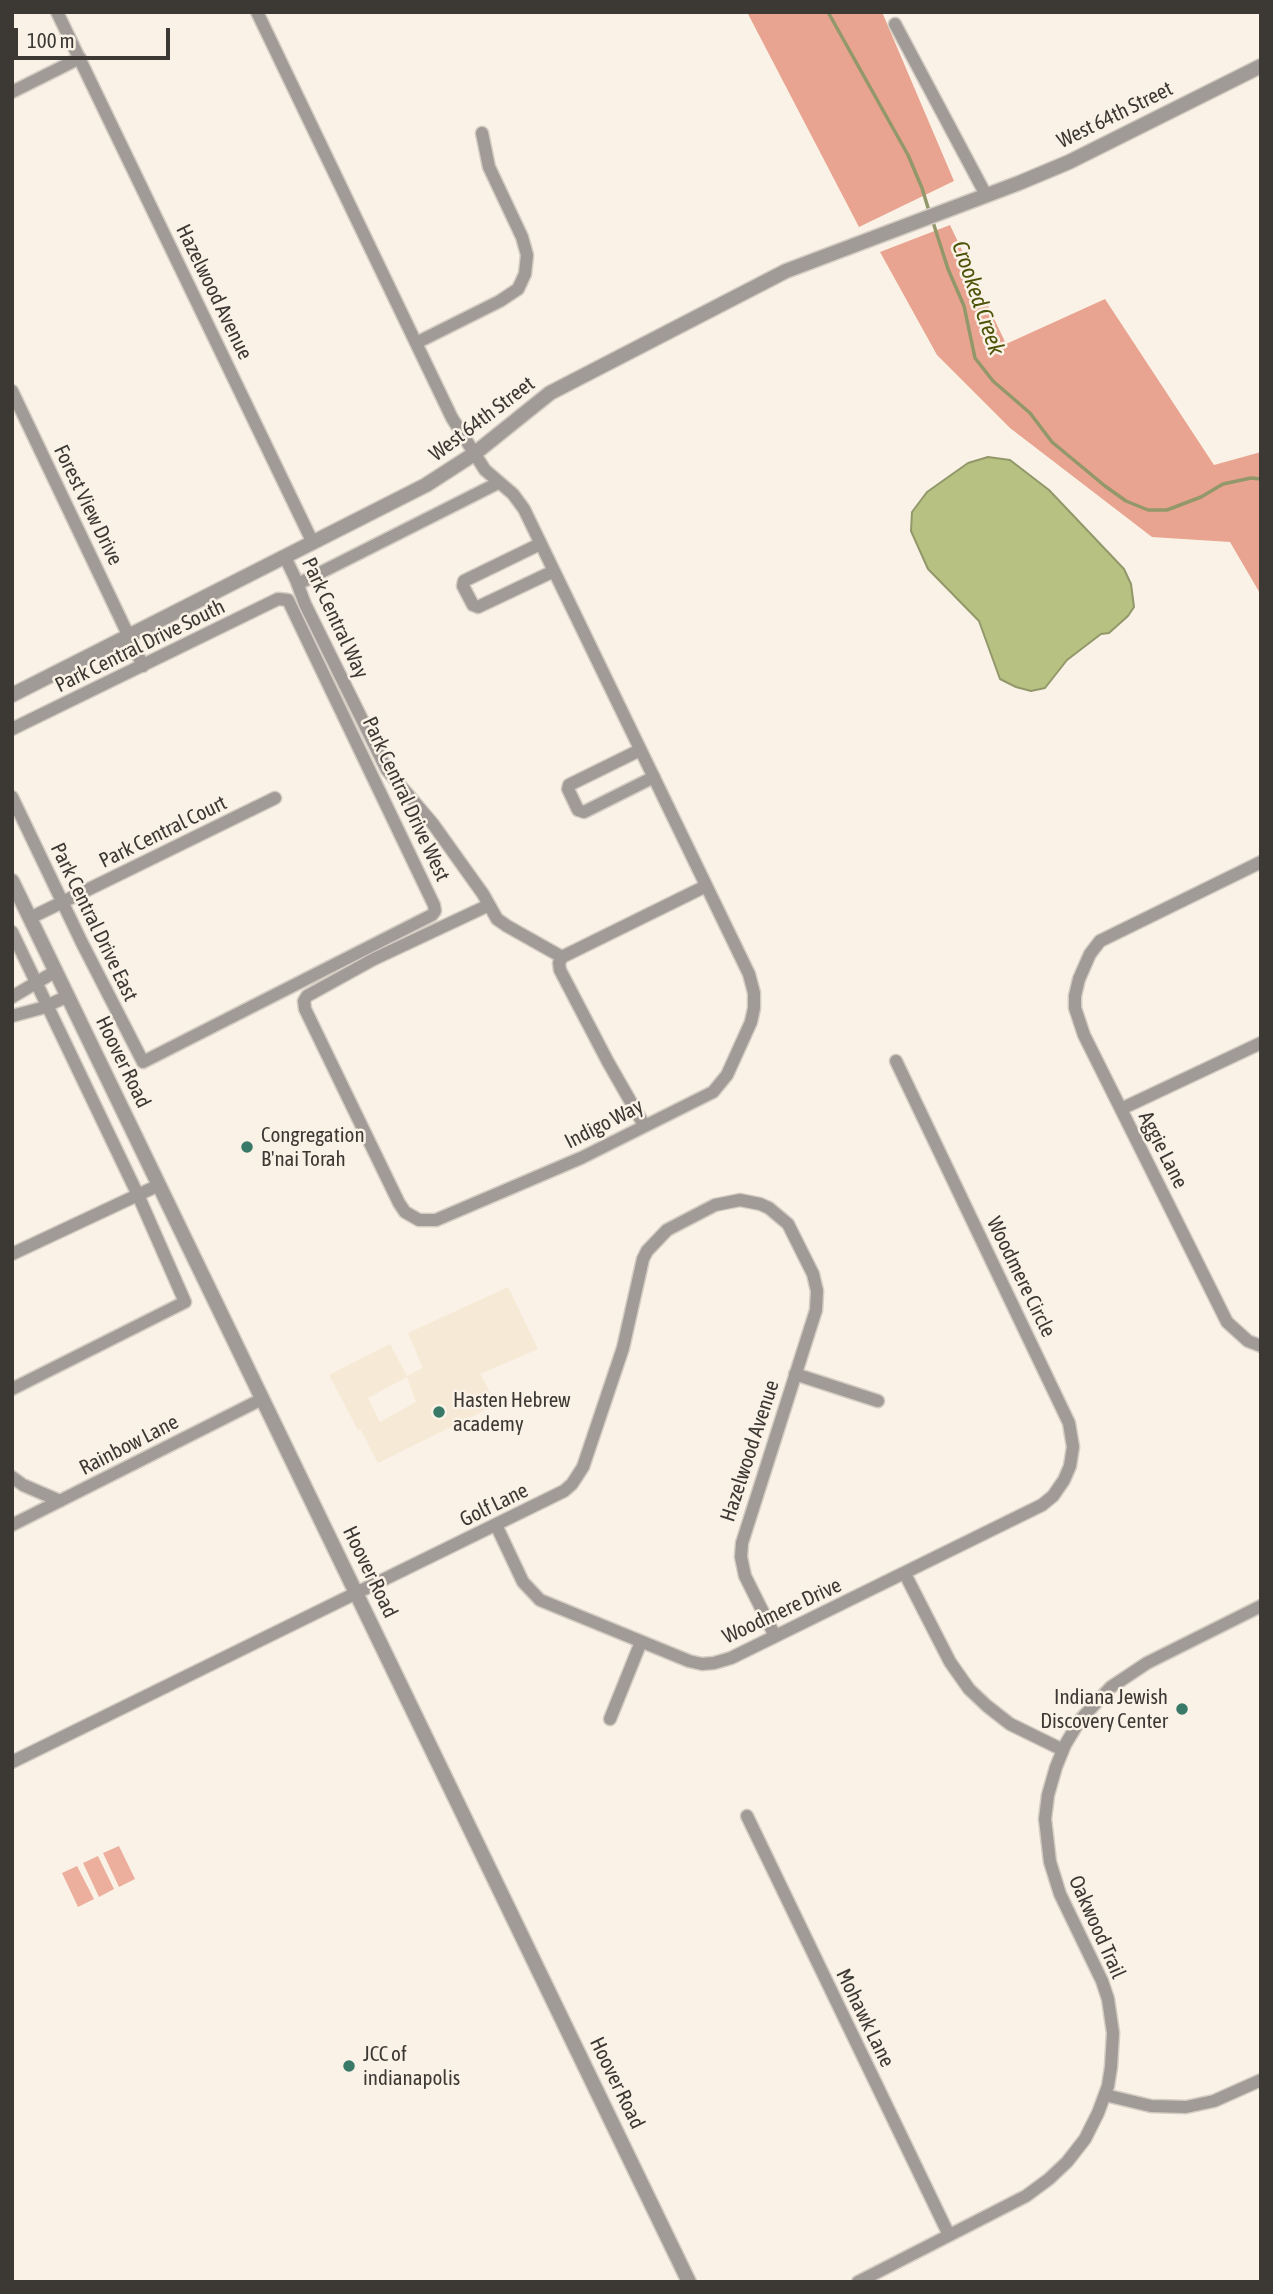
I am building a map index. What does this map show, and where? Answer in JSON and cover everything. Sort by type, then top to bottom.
[{"type":"street","name":"Hazelwood Avenue","points":[[57,12],[313,543]]},
{"type":"street","points":[[257,12],[452,418],[485,470],[520,502],[706,886],[562,957],[559,963],[560,970],[643,1125]]},
{"type":"street","points":[[895,24],[986,195]]},
{"type":"street","points":[[12,92],[80,58]]},
{"type":"street","name":"West 64th Street","points":[[12,695],[426,485],[474,454],[542,398],[786,271],[1069,162],[1261,66]]},
{"type":"street","points":[[416,343],[500,301],[518,289],[525,274],[527,255],[522,237],[489,167],[482,133]]},
{"type":"street","name":"Forest View Drive","points":[[12,391],[143,666]]},
{"type":"street","points":[[298,584],[498,482]]},
{"type":"street","points":[[540,544],[464,581],[473,605],[478,607],[554,571]]},
{"type":"street","name":"Park Central Way","points":[[285,557],[305,604],[387,770],[433,824],[498,919],[562,957]]},
{"type":"street","name":"Park Central Drive South","points":[[12,729],[278,599],[286,599]]},
{"type":"street","name":"Park Central Drive West","points":[[143,1062],[432,915],[435,911],[291,604],[286,599]]},
{"type":"street","points":[[640,750],[569,785],[573,800],[579,811],[584,812],[654,778]]},
{"type":"street","name":"Park Central Drive East","points":[[12,797],[143,1062]]},
{"type":"street","name":"Park Central Court","points":[[30,919],[275,798]]},
{"type":"street","name":"Aggie Lane","points":[[1261,862],[1100,941],[1090,954],[1079,979],[1075,1008],[1084,1035],[1227,1322],[1248,1341],[1261,1346]]},
{"type":"street","name":"Hoover Road","points":[[12,881],[689,2282]]},
{"type":"street","name":"Indigo Way","points":[[489,905],[374,960],[307,996],[304,1001],[304,1007],[400,1206],[407,1214],[419,1220],[431,1221],[450,1214],[581,1158],[717,1088],[751,1023],[755,1003],[749,974],[706,886]]},
{"type":"street","name":"Hoover Road","points":[[12,932],[138,1195],[185,1302],[12,1389]]},
{"type":"street","points":[[12,997],[56,971]]},
{"type":"street","points":[[12,1016],[47,1006],[68,996]]},
{"type":"street","points":[[1121,1109],[1261,1043]]},
{"type":"street","name":"Woodmere Circle","points":[[896,1061],[1069,1423],[1073,1447],[1068,1471],[1053,1496],[1037,1507]]},
{"type":"street","points":[[12,1254],[159,1185]]},
{"type":"street","name":"Golf Lane","points":[[12,1762],[356,1592],[556,1497],[572,1484],[578,1476],[625,1340],[643,1259],[652,1243],[663,1233],[715,1205],[740,1200],[760,1204],[773,1210],[791,1228],[813,1273]]},
{"type":"street","name":"Hazelwood Avenue","points":[[775,1636],[745,1576],[741,1548],[816,1310],[817,1292],[813,1273]]},
{"type":"street","points":[[795,1374],[877,1401]]},
{"type":"street","name":"Rainbow Lane","points":[[12,1525],[262,1399]]},
{"type":"street","points":[[12,1477],[23,1485],[60,1501]]},
{"type":"street","name":"Woodmere Drive","points":[[496,1525],[523,1582],[534,1595],[551,1606],[702,1664],[727,1660],[1037,1507]]},
{"type":"street","points":[[905,1574],[950,1662],[970,1689],[1010,1724],[1063,1750]]},
{"type":"street","name":"Oakwood Trail","points":[[858,2282],[1017,2201],[1049,2179],[1073,2155],[1084,2139],[1105,2095],[1113,2042],[1108,1999],[1095,1963],[1056,1885],[1046,1843],[1048,1800],[1053,1776],[1063,1750],[1083,1716],[1122,1678],[1261,1606]]},
{"type":"street","points":[[610,1718],[641,1642]]},
{"type":"street","name":"Mohawk Lane","points":[[747,1816],[950,2235]]},
{"type":"street","points":[[1105,2095],[1151,2106],[1186,2107],[1214,2101],[1261,2080]]},
{"type":"shaded area","points":[[747,12],[882,12],[954,181],[859,227]]},
{"type":"shaded area","points":[[950,225],[1006,344],[1105,299],[1214,465],[1261,452],[1261,595],[1230,542],[1152,537],[1010,428],[937,355],[880,252]]},
{"type":"shaded area","points":[[988,457],[1010,460],[1049,490],[1124,569],[1131,584],[1134,607],[1128,616],[1109,633],[1101,634],[1067,660],[1045,688],[1031,691],[1000,679],[979,621],[928,569],[911,531],[912,512],[927,492],[968,463]]},
{"type":"shaded area","points":[[508,1287],[538,1349],[480,1374],[497,1404],[378,1463],[361,1430],[365,1428],[358,1430],[329,1375],[390,1344],[407,1376],[423,1368],[408,1333]],"holes":[[[407,1377],[416,1402],[380,1422],[368,1398]]]},
{"type":"shaded area","points":[[119,1846],[135,1879],[119,1887],[103,1853]]},
{"type":"shaded area","points":[[98,1856],[114,1889],[99,1897],[83,1863]]},
{"type":"shaded area","points":[[77,1866],[94,1899],[78,1907],[62,1873]]},
{"type":"waterway","name":"Crooked Creek","points":[[828,12],[908,155],[929,211]]},
{"type":"waterway","name":"Crooked Creek","points":[[932,219],[948,269],[964,306],[975,358],[993,381],[1030,413],[1052,442],[1105,486],[1126,501],[1148,510],[1167,510],[1201,497],[1223,484],[1251,478],[1261,479]]},
{"type":"place","name":"Congregation B'nai Torah","points":[[247,1147]]},
{"type":"place","name":"Hasten Hebrew academy","points":[[439,1412]]},
{"type":"place","name":"Indiana Jewish Discovery Center","points":[[1182,1709]]},
{"type":"place","name":"JCC of indianapolis","points":[[349,2066]]}]
